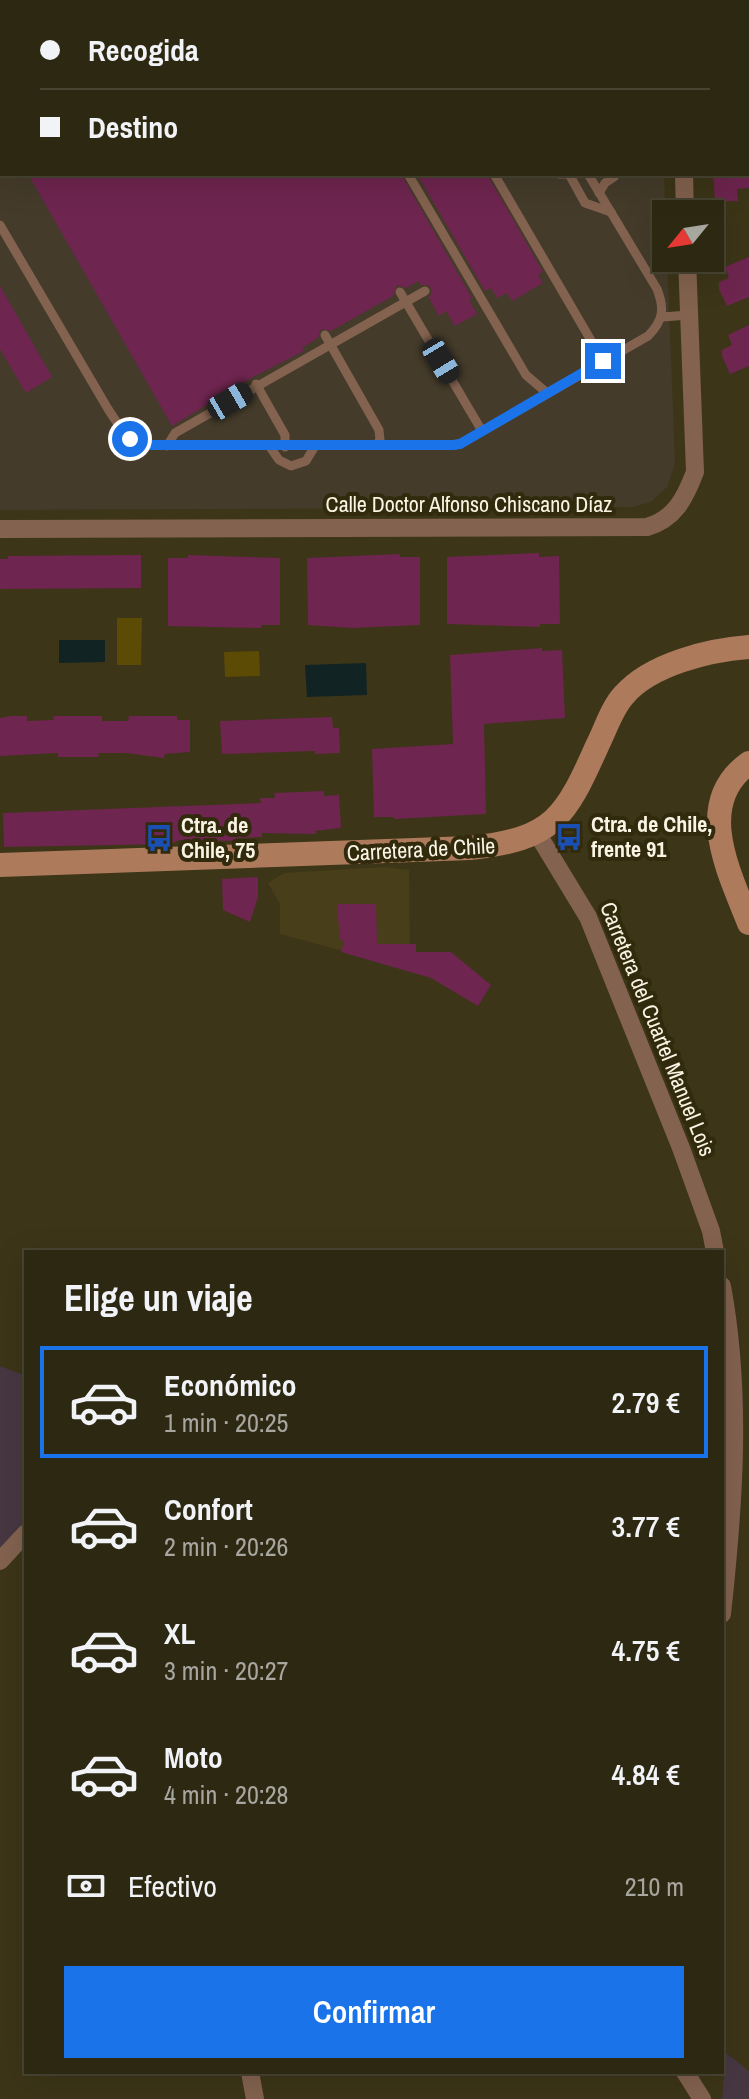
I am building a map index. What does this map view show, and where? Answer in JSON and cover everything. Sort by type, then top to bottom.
[{"type":"street","points":[[684,176],[685,200]]},
{"type":"street","name":"Calle Doctor Alfonso Chiscano Díaz","points":[[0,529],[615,528],[662,523],[685,496],[695,472],[687,272]]},
{"type":"street","name":"Carretera de Chile","points":[[0,865],[470,848],[508,844],[537,833],[555,820],[568,803],[613,711],[626,692],[669,666],[749,647]]},
{"type":"street","points":[[749,763],[728,783],[719,802],[718,813],[730,869],[749,923]]},
{"type":"street","name":"Carretera del Cuartel Manuel Lois","points":[[537,833],[588,917],[681,1148],[711,1231],[715,1250]]},
{"type":"street","points":[[724,1299],[736,1404],[733,1492],[724,1592]]},
{"type":"street","points":[[0,1561],[24,1535]]},
{"type":"street","points":[[250,2074],[255,2099]]},
{"type":"street","points":[[686,2074],[702,2099]]},
{"type":"lane","points":[[409,176],[526,375],[547,393]]},
{"type":"lane","points":[[495,176],[603,361]]},
{"type":"lane","points":[[570,176],[585,203],[611,212]]},
{"type":"lane","points":[[0,225],[125,435],[142,445],[453,445],[648,336],[662,317],[662,302],[657,289],[589,176]]},
{"type":"lane","points":[[599,193],[605,183],[614,177]]},
{"type":"lane","points":[[167,446],[175,433],[425,291]]},
{"type":"lane","points":[[400,292],[482,431]]},
{"type":"lane","points":[[662,317],[689,315]]},
{"type":"lane","points":[[325,335],[379,430],[380,440],[376,445]]},
{"type":"lane","points":[[256,384],[281,425],[285,447]]},
{"type":"lane","points":[[270,447],[279,460],[291,466],[306,461],[315,446]]},
{"type":"shaded area","points":[[0,176],[664,176],[665,200],[652,200],[652,272],[668,272],[675,463],[667,487],[651,502],[633,507],[0,510]]},
{"type":"shaded area","points":[[117,618],[142,618],[141,665],[117,665]]},
{"type":"shaded area","points":[[59,640],[105,640],[105,662],[59,663]]},
{"type":"shaded area","points":[[259,651],[260,676],[225,677],[224,652]]},
{"type":"shaded area","points":[[366,663],[367,695],[307,697],[305,665]]},
{"type":"shaded area","points":[[384,867],[409,870],[410,969],[280,934],[280,904],[268,883],[284,873]]},
{"type":"shaded area","points":[[0,1366],[24,1375],[24,1524],[0,1550]]},
{"type":"shaded area","points":[[726,2053],[749,2071],[749,2099],[722,2099]]},
{"type":"building","points":[[29,176],[402,176],[472,298],[469,300],[477,314],[455,326],[446,311],[439,316],[429,298],[432,292],[429,285],[421,285],[419,281],[406,288],[397,285],[393,296],[331,331],[321,329],[318,338],[302,348],[304,351],[253,377],[172,426]]},
{"type":"building","points":[[418,176],[488,176],[543,272],[538,275],[543,283],[512,301],[507,293],[497,298],[491,288],[485,291]]},
{"type":"building","points":[[713,176],[749,176],[749,188],[737,189],[738,201],[715,200]]},
{"type":"building","points":[[749,257],[749,297],[727,306],[719,289],[719,282],[729,278],[725,267]]},
{"type":"building","points":[[0,286],[52,377],[26,393],[0,349]]},
{"type":"building","points":[[749,325],[749,366],[730,374],[722,350],[732,345],[728,335]]},
{"type":"building","points":[[539,553],[539,557],[559,556],[560,624],[540,624],[540,627],[447,624],[447,557]]},
{"type":"building","points":[[400,554],[400,557],[420,557],[420,625],[352,628],[308,625],[307,558]]},
{"type":"building","points":[[141,555],[141,588],[0,589],[0,559],[8,559],[8,556]]},
{"type":"building","points":[[188,555],[280,558],[280,625],[261,625],[261,628],[168,626],[168,558],[188,558]]},
{"type":"building","points":[[542,648],[542,651],[562,650],[565,718],[484,724],[486,814],[394,819],[374,817],[372,749],[453,744],[450,655]]},
{"type":"building","points":[[27,716],[27,721],[54,720],[53,716],[102,716],[102,721],[128,721],[129,716],[177,716],[177,720],[190,720],[190,752],[165,754],[164,758],[126,753],[98,753],[99,757],[58,757],[58,753],[0,756],[0,718]]},
{"type":"building","points":[[332,717],[333,728],[339,728],[340,753],[222,754],[220,721]]},
{"type":"building","points":[[324,791],[324,796],[339,795],[341,828],[315,831],[316,834],[262,833],[262,837],[236,838],[237,841],[180,840],[171,844],[4,847],[3,813],[261,803],[260,798],[275,798],[274,793]]},
{"type":"building","points":[[258,877],[258,897],[250,922],[223,910],[222,879]]},
{"type":"building","points":[[337,904],[376,904],[377,944],[416,944],[416,952],[451,952],[491,985],[478,1006],[431,978],[341,952],[344,941],[340,940]]},
{"type":"place","name":"Ctra. de Chile, frente 91","points":[[569,837]]},
{"type":"place","name":"Ctra. de Chile, 75","points":[[159,838]]},
{"type":"route","points":[[130,439],[142,445],[230,447],[460,444],[603,361]]}]
